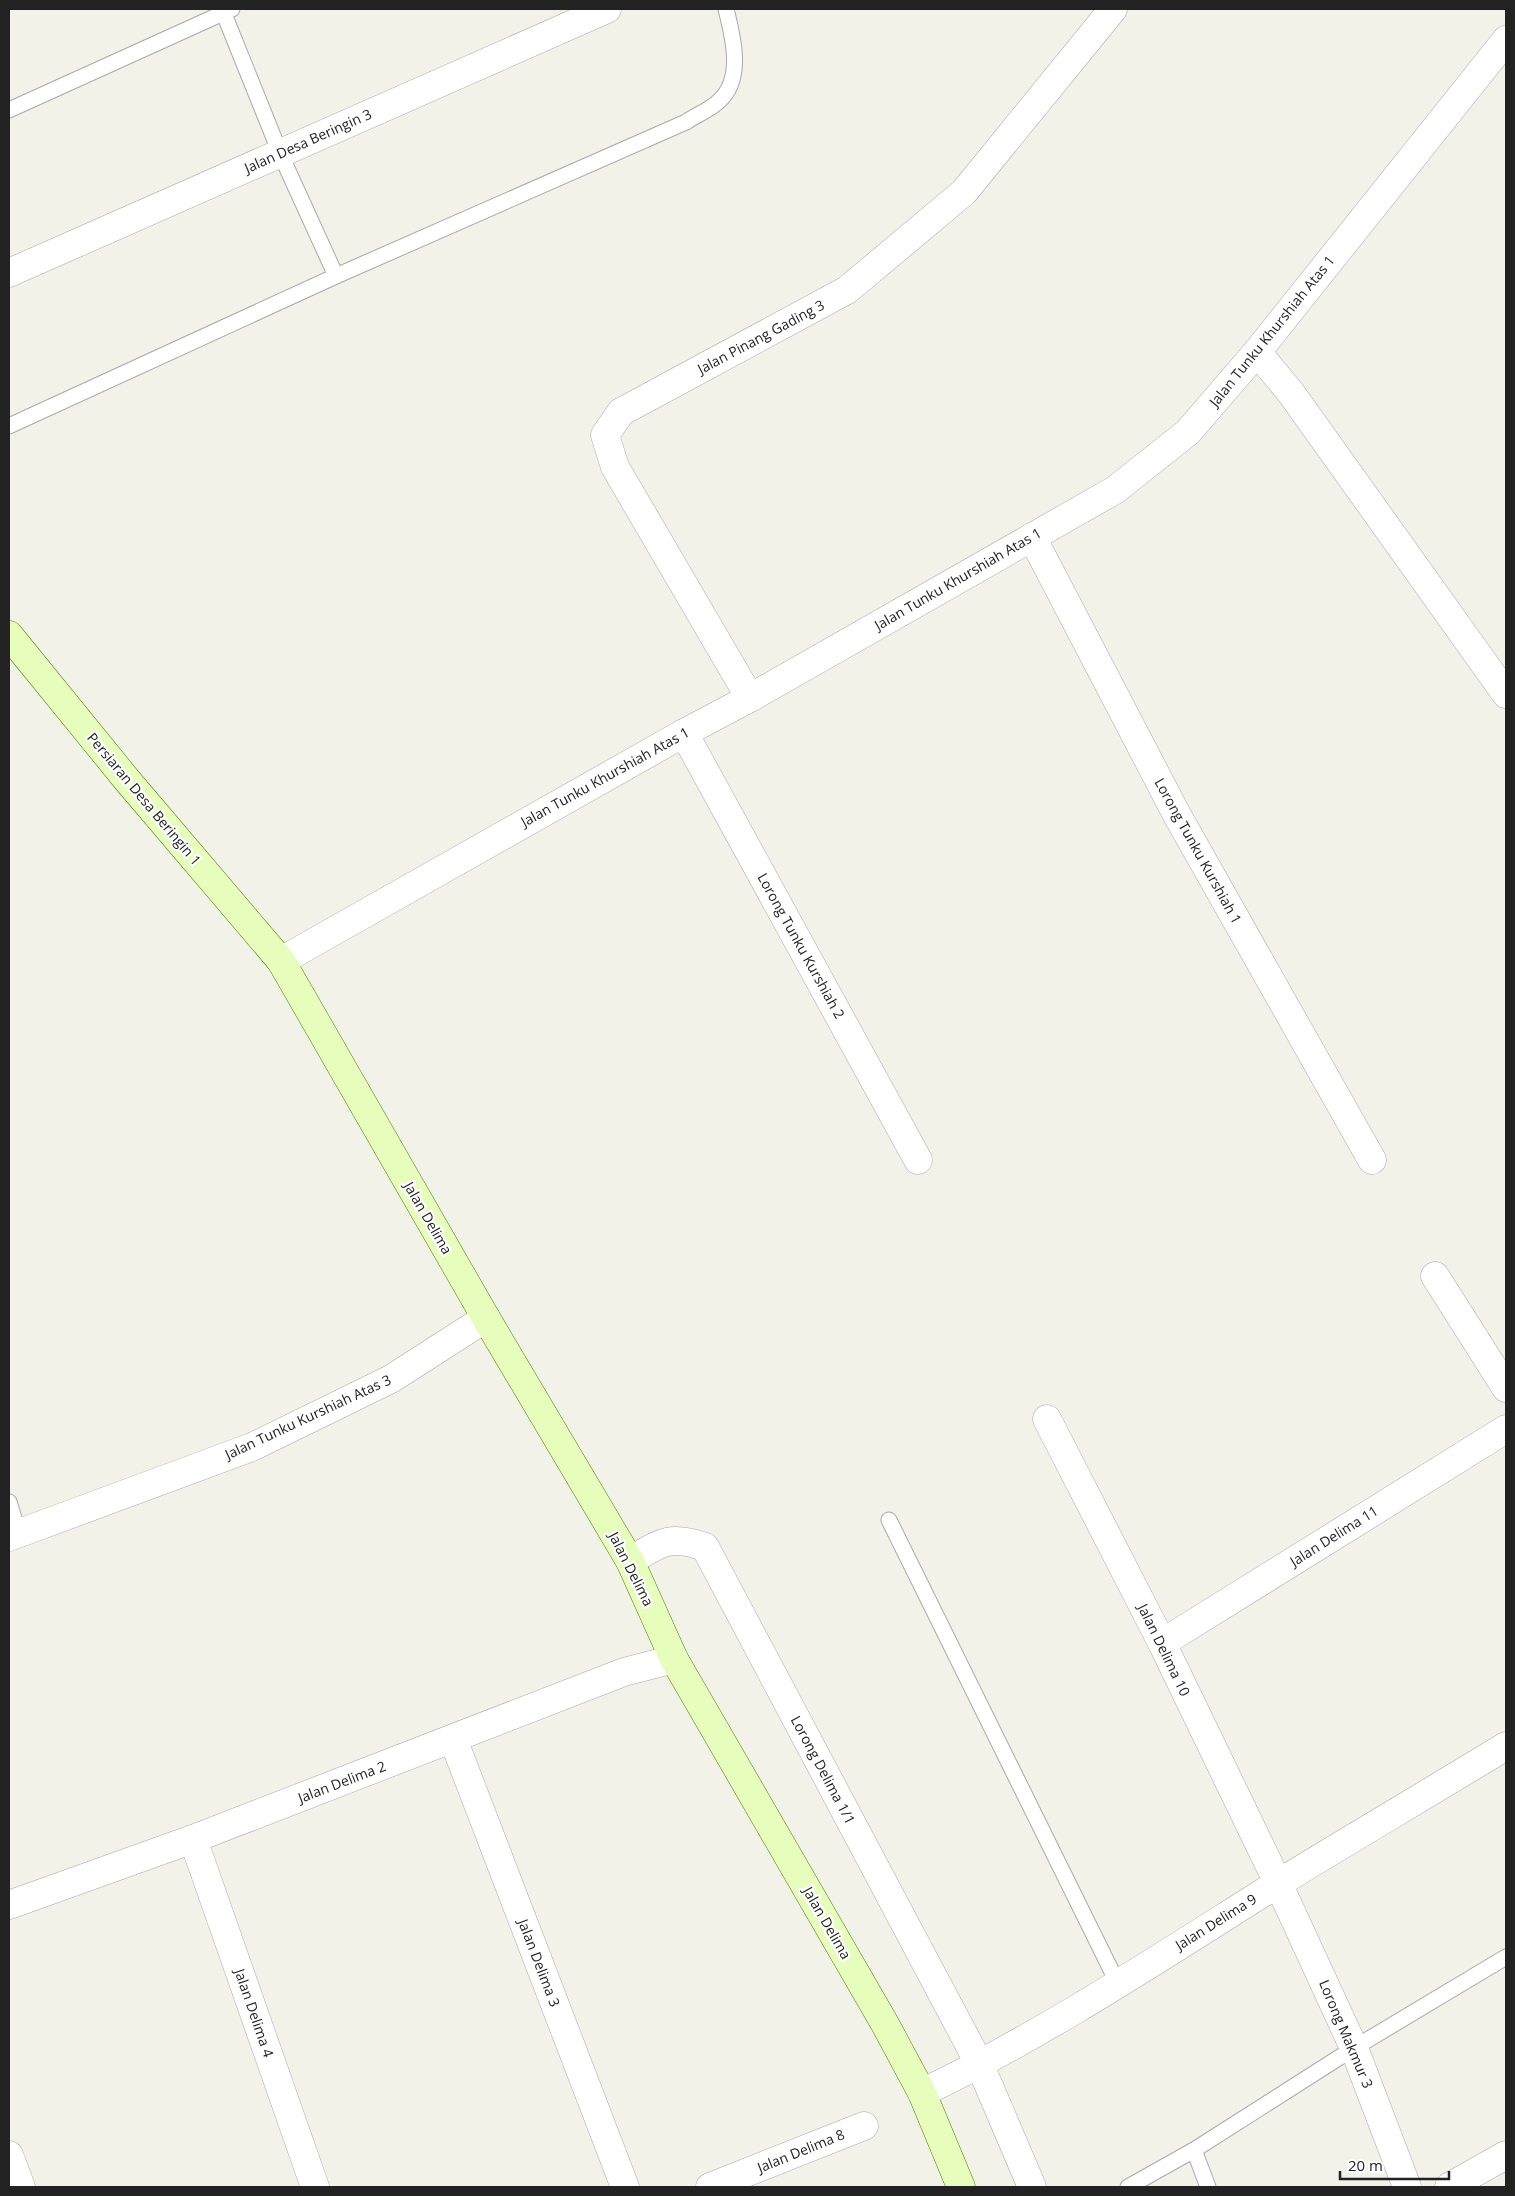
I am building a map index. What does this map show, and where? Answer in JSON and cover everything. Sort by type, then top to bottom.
[{"type":"main road","name":"Persiaran Desa Beringin 1","points":[[9,635],[127,780],[281,961]]},
{"type":"main road","name":"Jalan Delima","points":[[281,961],[486,1318],[630,1561],[674,1659],[885,2024],[922,2093],[961,2187]]},
{"type":"street","name":"Jalan Desa Beringin 3","points":[[9,273],[607,9]]},
{"type":"street","name":"Jalan Pinang Gading 3","points":[[750,698],[615,468],[605,435],[621,412],[847,290],[964,192],[1113,9]]},
{"type":"street","name":"Jalan Tunku Khurshiah Atas 1","points":[[281,961],[1116,490],[1188,432],[1257,352],[1506,40]]},
{"type":"street","points":[[1257,352],[1291,393],[1506,694]]},
{"type":"street","name":"Lorong Tunku Kurshiah 1","points":[[1032,537],[1177,815],[1372,1160]]},
{"type":"street","name":"Lorong Tunku Kurshiah 2","points":[[684,733],[918,1160]]},
{"type":"street","points":[[1435,1276],[1506,1388]]},
{"type":"street","name":"Jalan Tunku Kurshiah Atas 3","points":[[14,1536],[252,1447],[391,1379],[486,1318]]},
{"type":"street","name":"Jalan Delima 10","points":[[1047,1419],[1162,1643],[1278,1883]]},
{"type":"street","name":"Jalan Delima 11","points":[[1162,1643],[1506,1429]]},
{"type":"street","name":"Lorong Delima 1/1","points":[[630,1561],[661,1542],[686,1540],[705,1547],[980,2065],[1032,2187]]},
{"type":"street","name":"Jalan Delima 2","points":[[9,1905],[192,1839],[453,1740],[624,1672],[674,1659]]},
{"type":"street","name":"Jalan Delima 3","points":[[453,1740],[626,2187]]},
{"type":"street","name":"Jalan Delima 9","points":[[922,2093],[980,2065],[1118,1984],[1278,1883],[1506,1746]]},
{"type":"street","name":"Jalan Delima 4","points":[[192,1839],[314,2187]]},
{"type":"street","name":"Lorong Makmur 3","points":[[1278,1883],[1354,2048],[1407,2187]]},
{"type":"street","name":"Jalan Delima 8","points":[[710,2187],[864,2126]]},
{"type":"street","points":[[9,2155],[21,2187]]},
{"type":"street","points":[[1449,2187],[1506,2155]]},
{"type":"lane","points":[[9,426],[336,276],[686,122],[720,101],[735,76],[733,38],[726,9]]},
{"type":"lane","points":[[9,110],[226,10],[280,153],[336,276]]},
{"type":"lane","points":[[9,1502],[14,1536]]},
{"type":"lane","points":[[889,1520],[1118,1984]]},
{"type":"lane","points":[[1128,2187],[1194,2150],[1354,2048],[1506,1957]]},
{"type":"lane","points":[[1194,2150],[1208,2187]]}]
